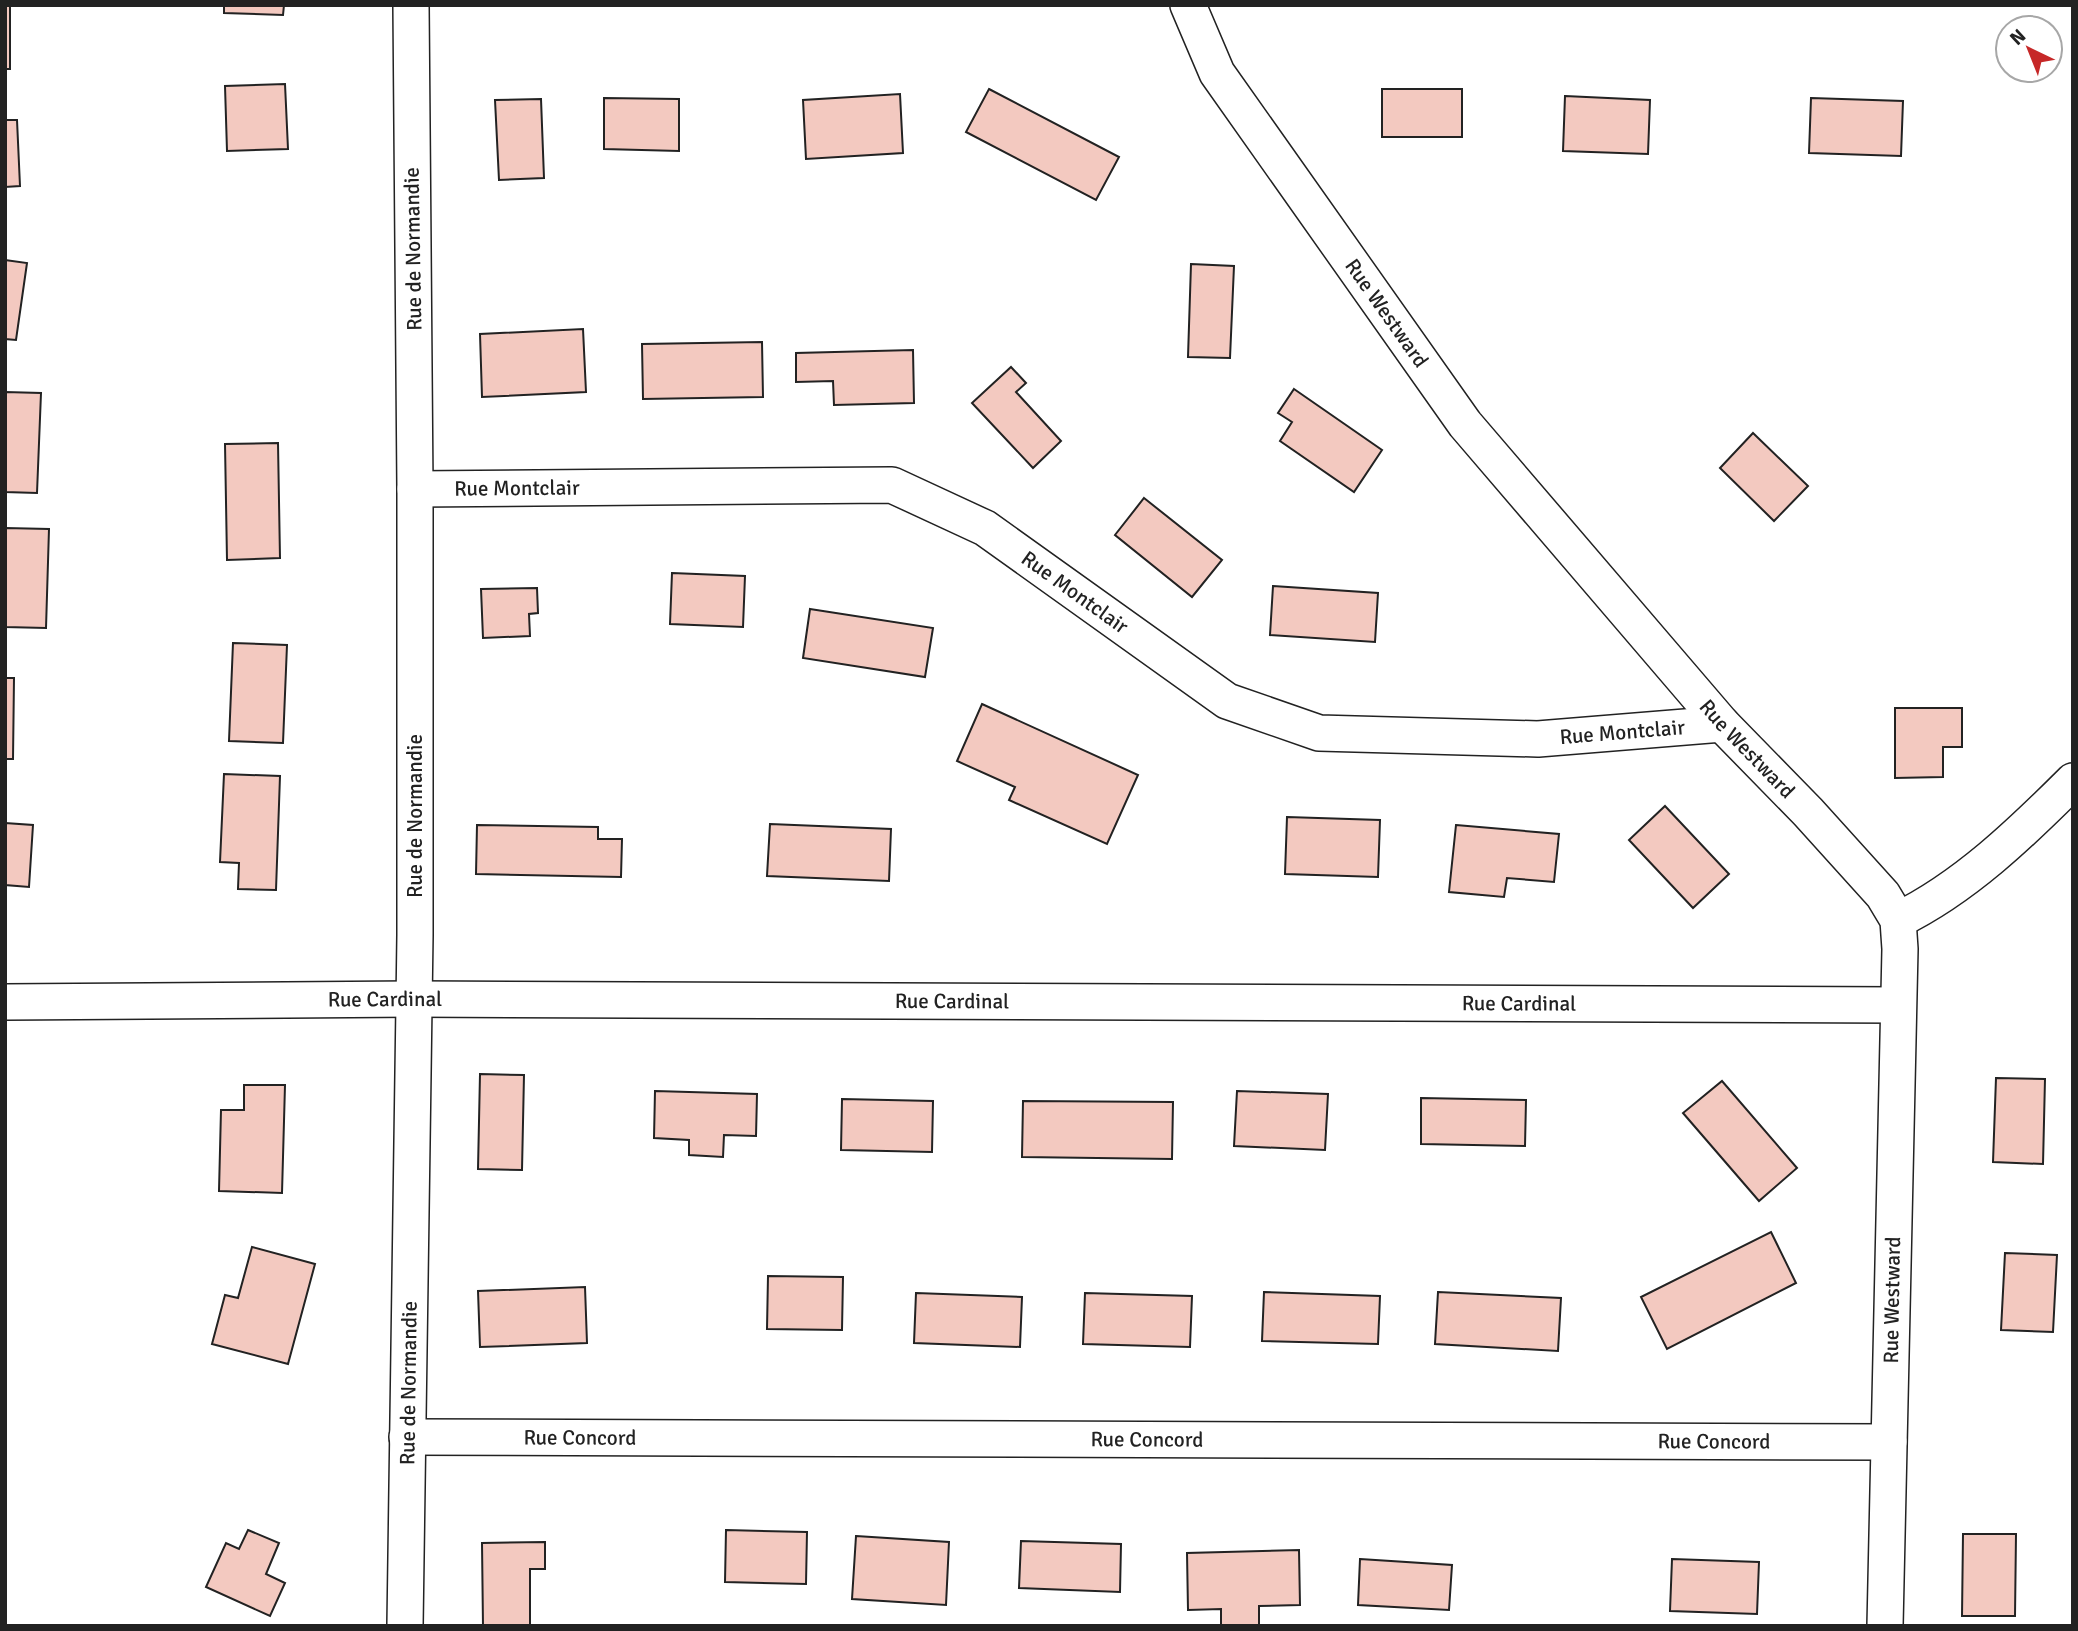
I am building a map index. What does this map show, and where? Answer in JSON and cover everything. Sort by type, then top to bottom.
[{"type":"street","name":"Rue de Normandie","points":[[405,1626],[414,999],[415,489],[411,5]]},
{"type":"street","name":"Rue Westward","points":[[1188,5],[1217,73],[1465,424],[1722,724],[1808,812],[1883,895],[1898,920],[1885,1626]]},
{"type":"street","name":"Rue Montclair","points":[[415,489],[892,485],[985,528],[1227,701],[1319,733],[1538,739],[1722,724]]},
{"type":"street","points":[[1898,920],[1931,901],[1973,870],[2073,782]]},
{"type":"street","name":"Rue Cardinal","points":[[5,1002],[414,999],[1898,1005]]},
{"type":"street","name":"Rue Concord","points":[[407,1437],[1889,1442]]},
{"type":"building","points":[[5,5],[10,5],[10,69],[5,69]]},
{"type":"building","points":[[224,5],[284,5],[283,15],[224,13]]},
{"type":"building","points":[[285,84],[288,149],[227,151],[225,86]]},
{"type":"building","points":[[989,89],[1119,157],[1096,200],[966,132]]},
{"type":"building","points":[[1382,89],[1462,89],[1462,137],[1382,137]]},
{"type":"building","points":[[900,94],[903,153],[806,159],[803,100]]},
{"type":"building","points":[[1565,96],[1650,100],[1648,154],[1563,151]]},
{"type":"building","points":[[604,98],[679,99],[679,151],[604,149]]},
{"type":"building","points":[[1811,98],[1903,101],[1901,156],[1809,153]]},
{"type":"building","points":[[541,99],[544,178],[499,180],[495,100]]},
{"type":"building","points":[[5,120],[17,120],[20,186],[5,187]]},
{"type":"building","points":[[5,260],[27,263],[16,340],[5,339]]},
{"type":"building","points":[[1191,264],[1234,266],[1230,358],[1188,357]]},
{"type":"building","points":[[583,329],[586,392],[482,397],[480,334]]},
{"type":"building","points":[[762,342],[763,397],[643,399],[642,344]]},
{"type":"building","points":[[913,350],[914,403],[834,405],[833,381],[796,382],[796,353]]},
{"type":"building","points":[[1011,367],[1026,383],[1016,392],[1061,441],[1033,468],[972,403]]},
{"type":"building","points":[[1294,389],[1382,450],[1354,492],[1280,441],[1292,422],[1278,413]]},
{"type":"building","points":[[5,392],[41,393],[37,493],[5,492]]},
{"type":"building","points":[[1753,433],[1808,486],[1774,521],[1720,468]]},
{"type":"building","points":[[278,443],[280,558],[227,560],[225,444]]},
{"type":"building","points":[[1144,498],[1222,560],[1192,597],[1115,535]]},
{"type":"building","points":[[5,528],[49,529],[46,628],[5,627]]},
{"type":"building","points":[[672,573],[745,576],[743,627],[670,624]]},
{"type":"building","points":[[1273,586],[1378,593],[1375,642],[1270,635]]},
{"type":"building","points":[[537,588],[538,613],[529,614],[530,636],[483,638],[481,589]]},
{"type":"building","points":[[810,609],[933,628],[925,677],[803,658]]},
{"type":"building","points":[[233,643],[287,645],[283,743],[229,741]]},
{"type":"building","points":[[5,678],[14,678],[13,759],[5,759]]},
{"type":"building","points":[[982,704],[1138,775],[1107,844],[1009,800],[1015,787],[957,761]]},
{"type":"building","points":[[1895,708],[1962,708],[1962,747],[1943,747],[1943,777],[1895,778]]},
{"type":"building","points":[[224,774],[280,776],[276,890],[238,889],[239,863],[220,862]]},
{"type":"building","points":[[1665,806],[1729,874],[1693,908],[1629,840]]},
{"type":"building","points":[[1287,817],[1380,820],[1378,877],[1285,874]]},
{"type":"building","points":[[5,823],[33,825],[29,887],[5,885]]},
{"type":"building","points":[[770,824],[891,829],[889,881],[767,876]]},
{"type":"building","points":[[477,825],[598,827],[598,839],[622,839],[621,877],[476,874]]},
{"type":"building","points":[[1456,825],[1559,834],[1554,882],[1507,878],[1504,897],[1449,892]]},
{"type":"building","points":[[480,1074],[524,1075],[522,1170],[478,1169]]},
{"type":"building","points":[[1996,1078],[2045,1079],[2043,1164],[1993,1162]]},
{"type":"building","points":[[1722,1081],[1797,1168],[1759,1201],[1683,1113]]},
{"type":"building","points":[[244,1085],[285,1085],[282,1193],[219,1191],[221,1110],[244,1110]]},
{"type":"building","points":[[655,1091],[757,1094],[756,1136],[724,1135],[723,1157],[689,1155],[689,1140],[654,1138]]},
{"type":"building","points":[[1237,1091],[1328,1094],[1325,1150],[1234,1146]]},
{"type":"building","points":[[1421,1098],[1526,1100],[1525,1146],[1421,1144]]},
{"type":"building","points":[[842,1099],[933,1101],[932,1152],[841,1150]]},
{"type":"building","points":[[1023,1101],[1173,1102],[1172,1159],[1022,1157]]},
{"type":"building","points":[[1771,1232],[1796,1283],[1667,1349],[1641,1297]]},
{"type":"building","points":[[252,1247],[315,1264],[288,1364],[212,1344],[225,1295],[238,1298]]},
{"type":"building","points":[[2005,1253],[2057,1255],[2053,1332],[2001,1330]]},
{"type":"building","points":[[768,1276],[843,1277],[842,1330],[767,1329]]},
{"type":"building","points":[[585,1287],[587,1343],[480,1347],[478,1291]]},
{"type":"building","points":[[1264,1292],[1380,1296],[1378,1344],[1262,1341]]},
{"type":"building","points":[[1438,1292],[1561,1298],[1558,1351],[1435,1344]]},
{"type":"building","points":[[916,1293],[1022,1297],[1020,1347],[914,1343]]},
{"type":"building","points":[[1085,1293],[1192,1296],[1190,1347],[1083,1344]]},
{"type":"building","points":[[248,1530],[279,1543],[266,1574],[285,1583],[270,1616],[206,1587],[226,1543],[239,1549]]},
{"type":"building","points":[[726,1530],[807,1532],[806,1584],[725,1582]]},
{"type":"building","points":[[1963,1534],[2016,1534],[2015,1616],[1962,1616]]},
{"type":"building","points":[[856,1536],[949,1542],[946,1605],[852,1599]]},
{"type":"building","points":[[1021,1541],[1121,1544],[1120,1592],[1019,1588]]},
{"type":"building","points":[[545,1542],[545,1569],[530,1569],[530,1626],[483,1626],[482,1543]]},
{"type":"building","points":[[1299,1550],[1300,1605],[1259,1606],[1259,1626],[1221,1626],[1221,1609],[1188,1610],[1187,1553]]},
{"type":"building","points":[[1360,1559],[1452,1565],[1449,1610],[1358,1605]]},
{"type":"building","points":[[1672,1559],[1759,1562],[1757,1614],[1670,1611]]}]
